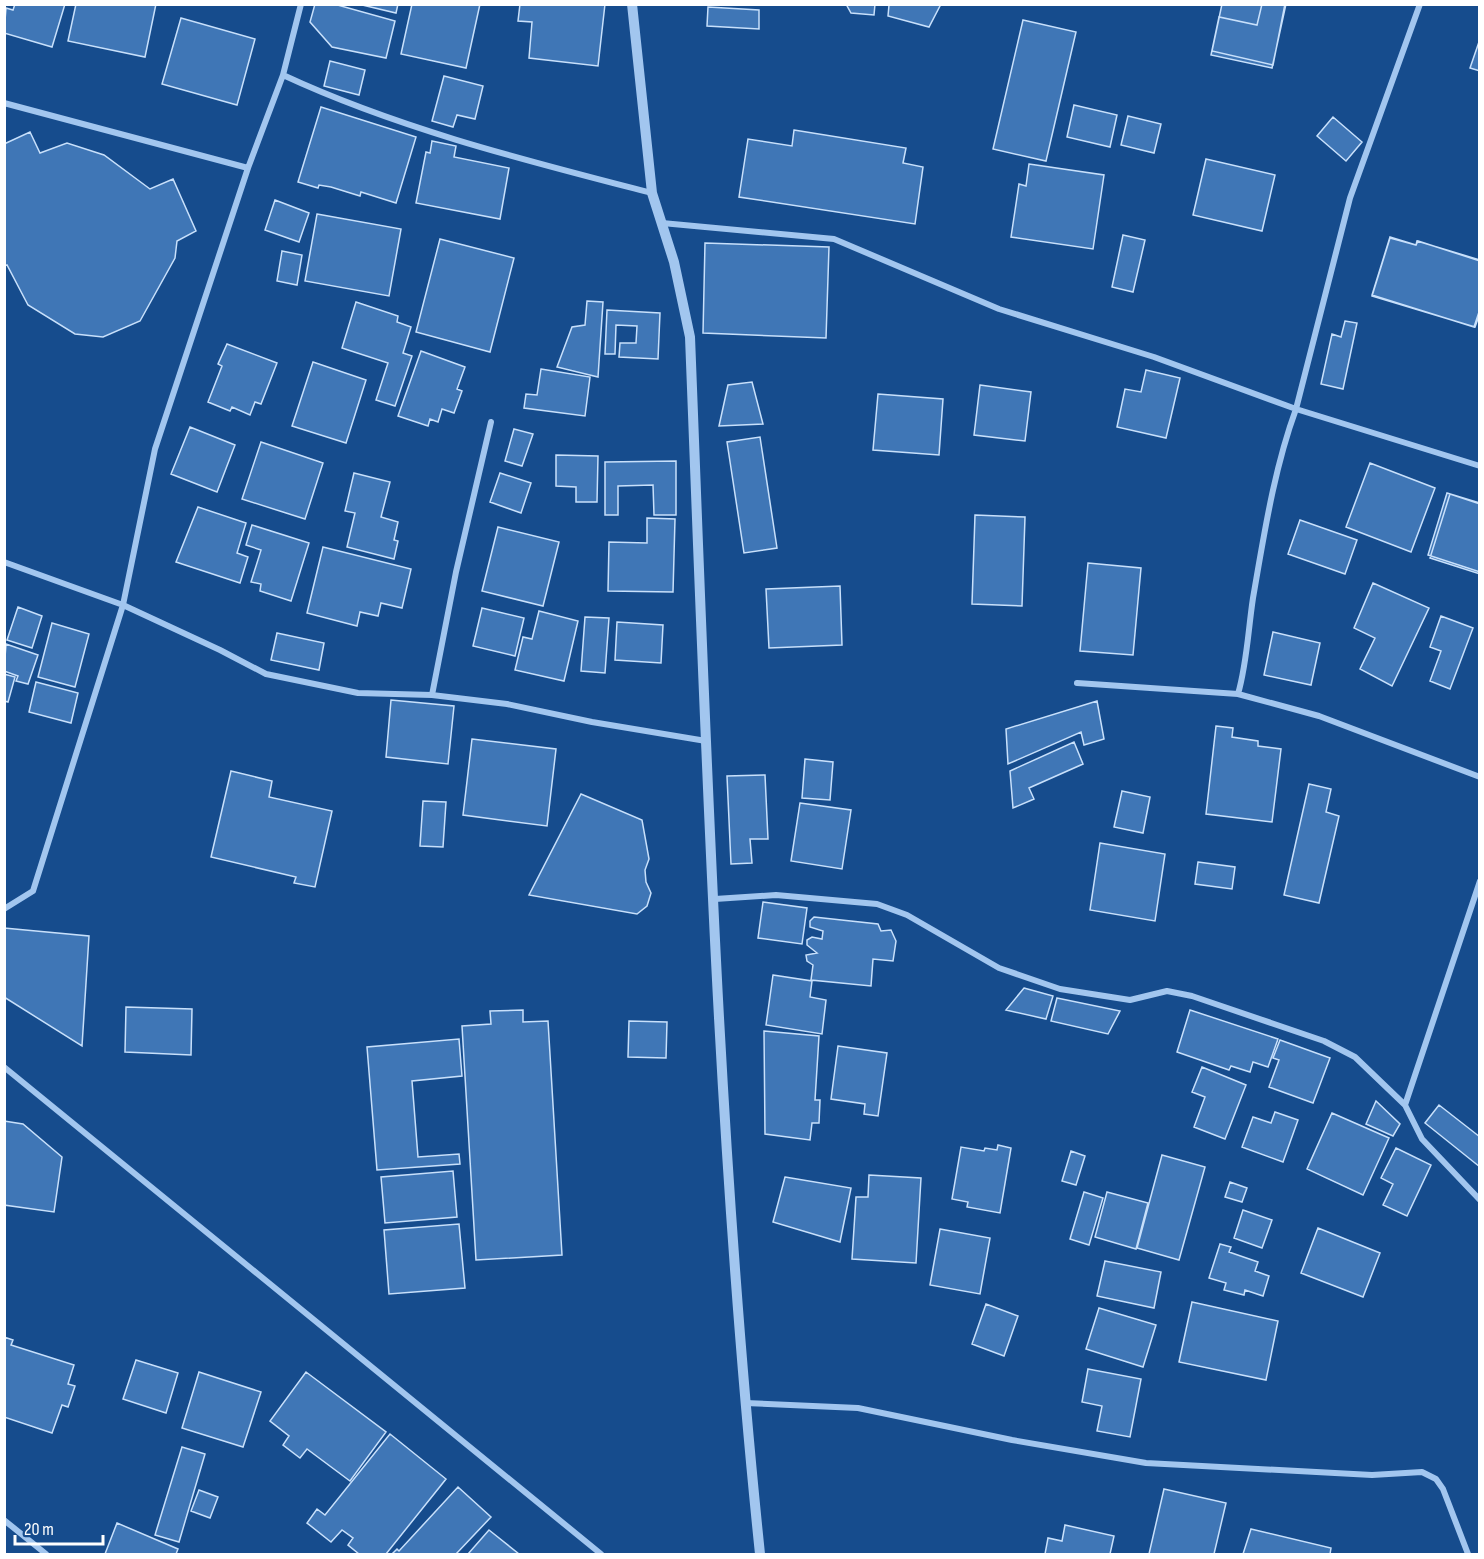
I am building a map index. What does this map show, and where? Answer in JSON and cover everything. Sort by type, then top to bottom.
[{"type":"street","points":[[4,909],[33,891],[123,606],[155,449],[248,168],[283,75],[301,4]]},
{"type":"street","points":[[632,4],[652,193],[674,262],[690,337],[720,1060],[744,1403],[760,1554]]},
{"type":"street","points":[[1238,694],[1245,672],[1253,600],[1284,442],[1296,409],[1350,198],[1420,4]]},
{"type":"street","points":[[283,75],[326,95],[440,133],[544,165],[652,193]]},
{"type":"street","points":[[4,103],[248,168]]},
{"type":"street","points":[[662,223],[834,239],[999,309],[1154,357],[1296,409],[1479,466]]},
{"type":"street","points":[[432,695],[456,572],[491,422]]},
{"type":"street","points":[[4,562],[123,606],[220,650],[266,674],[358,693],[432,695],[507,704],[592,722],[706,741]]},
{"type":"street","points":[[1077,682],[1238,694],[1319,716],[1479,777]]},
{"type":"street","points":[[1405,1105],[1479,881]]},
{"type":"street","points":[[715,899],[776,895],[877,904],[906,915],[999,968],[1060,989],[1130,1000],[1167,991],[1192,996],[1324,1041],[1355,1057],[1405,1105],[1422,1139],[1479,1200]]},
{"type":"street","points":[[4,1067],[195,1226],[601,1554]]},
{"type":"street","points":[[744,1403],[858,1408],[1012,1440],[1146,1463],[1372,1475],[1422,1472],[1437,1479],[1443,1489],[1468,1554]]},
{"type":"street","points":[[4,1520],[46,1554]]},
{"type":"building","points":[[15,4],[65,4],[52,47],[4,33],[6,8],[13,10]]},
{"type":"building","points":[[76,4],[156,4],[145,57],[68,41]]},
{"type":"building","points":[[315,4],[334,4],[395,21],[386,58],[332,47],[310,22]]},
{"type":"building","points":[[358,4],[398,4],[396,13]]},
{"type":"building","points":[[412,4],[480,4],[466,68],[401,54]]},
{"type":"building","points":[[520,4],[605,4],[598,66],[529,58],[532,22],[518,21]]},
{"type":"building","points":[[846,4],[875,4],[874,15],[851,13]]},
{"type":"building","points":[[881,4],[941,4],[929,27],[888,16],[889,5]]},
{"type":"building","points":[[1222,4],[1285,4],[1273,65],[1212,51]]},
{"type":"building","points":[[1262,4],[1286,4],[1272,68],[1211,55],[1219,17],[1257,25]]},
{"type":"building","points":[[708,7],[759,10],[759,29],[707,26]]},
{"type":"building","points":[[181,18],[255,39],[237,105],[162,84]]},
{"type":"building","points":[[1023,20],[1076,32],[1046,161],[993,149]]},
{"type":"building","points":[[1480,39],[1480,71],[1470,68]]},
{"type":"building","points":[[330,61],[365,70],[359,95],[324,86]]},
{"type":"building","points":[[444,76],[483,86],[475,119],[457,115],[453,127],[432,121]]},
{"type":"building","points":[[1074,105],[1117,115],[1110,147],[1067,137]]},
{"type":"building","points":[[321,107],[416,137],[396,203],[361,192],[360,196],[331,187],[319,185],[318,188],[298,182]]},
{"type":"building","points":[[1128,116],[1161,124],[1154,153],[1121,145]]},
{"type":"building","points":[[1333,117],[1362,142],[1346,161],[1317,136]]},
{"type":"building","points":[[794,130],[906,148],[903,163],[923,167],[915,224],[739,197],[748,139],[792,146]]},
{"type":"building","points":[[30,132],[40,153],[67,143],[104,155],[150,189],[173,179],[196,231],[177,241],[175,258],[140,321],[103,337],[75,334],[28,305],[7,265],[4,266],[4,144]]},
{"type":"building","points":[[432,141],[456,146],[454,157],[509,168],[500,219],[416,203],[426,152],[430,153]]},
{"type":"building","points":[[1206,159],[1275,175],[1262,231],[1193,215]]},
{"type":"building","points":[[1029,164],[1104,175],[1093,249],[1011,237],[1019,184],[1026,186]]},
{"type":"building","points":[[275,200],[309,213],[299,242],[265,230]]},
{"type":"building","points":[[317,214],[401,229],[389,296],[305,281]]},
{"type":"building","points":[[1123,235],[1145,240],[1133,292],[1112,287]]},
{"type":"building","points":[[1390,237],[1416,245],[1418,241],[1480,261],[1480,309],[1474,327],[1372,295]]},
{"type":"building","points":[[1390,238],[1416,245],[1417,241],[1480,260],[1480,313],[1475,327],[1372,296]]},
{"type":"building","points":[[440,239],[514,258],[490,352],[416,332]]},
{"type":"building","points":[[705,243],[829,247],[826,338],[703,333]]},
{"type":"building","points":[[282,251],[302,255],[297,285],[277,281]]},
{"type":"building","points":[[587,301],[603,302],[598,377],[557,367],[572,327],[585,325]]},
{"type":"building","points":[[356,302],[398,316],[397,322],[411,327],[403,353],[412,356],[395,406],[376,400],[388,363],[342,348]]},
{"type":"building","points":[[607,310],[660,313],[658,359],[619,357],[620,343],[636,343],[637,326],[616,325],[615,354],[605,354]]},
{"type":"building","points":[[1345,321],[1357,323],[1343,389],[1321,384],[1332,334],[1341,337]]},
{"type":"building","points":[[227,344],[277,363],[261,404],[255,402],[250,415],[232,407],[230,411],[208,402],[222,366],[218,364]]},
{"type":"building","points":[[421,351],[465,367],[457,389],[462,391],[454,413],[442,409],[438,422],[430,419],[428,426],[398,416]]},
{"type":"building","points":[[313,362],[366,380],[346,443],[292,426]]},
{"type":"building","points":[[541,369],[590,377],[585,416],[524,408],[526,394],[537,395]]},
{"type":"building","points":[[1146,370],[1180,378],[1166,438],[1117,427],[1125,389],[1141,392]]},
{"type":"building","points":[[752,382],[763,424],[719,426],[728,385]]},
{"type":"building","points":[[980,385],[1031,392],[1025,441],[974,435]]},
{"type":"building","points":[[878,394],[943,399],[939,455],[873,450]]},
{"type":"building","points":[[190,427],[235,445],[217,492],[171,474]]},
{"type":"building","points":[[514,429],[533,434],[522,466],[505,461]]},
{"type":"building","points":[[760,437],[777,548],[744,553],[727,442]]},
{"type":"building","points":[[261,442],[323,463],[305,519],[242,499]]},
{"type":"building","points":[[556,455],[598,456],[597,502],[576,502],[576,487],[556,486]]},
{"type":"building","points":[[676,461],[676,515],[654,515],[653,485],[618,486],[618,515],[605,515],[605,462]]},
{"type":"building","points":[[1370,463],[1435,488],[1411,552],[1346,527]]},
{"type":"building","points":[[354,473],[390,482],[381,517],[398,522],[394,540],[398,541],[394,559],[347,547],[355,513],[345,511]]},
{"type":"building","points":[[500,473],[531,483],[521,513],[490,502]]},
{"type":"building","points":[[1447,493],[1480,503],[1480,572],[1428,555]]},
{"type":"building","points":[[1450,494],[1480,504],[1480,574],[1430,558]]},
{"type":"building","points":[[198,507],[246,523],[237,553],[248,557],[240,583],[176,562]]},
{"type":"building","points":[[975,515],[1025,517],[1022,606],[972,604]]},
{"type":"building","points":[[647,518],[675,519],[673,592],[608,591],[609,542],[647,543]]},
{"type":"building","points":[[1300,520],[1357,540],[1345,574],[1288,554]]},
{"type":"building","points":[[252,525],[309,543],[291,601],[260,591],[261,584],[251,582],[261,550],[246,545]]},
{"type":"building","points":[[498,527],[559,542],[543,606],[482,591]]},
{"type":"building","points":[[323,547],[411,569],[402,608],[381,603],[378,616],[360,612],[357,626],[307,613]]},
{"type":"building","points":[[1088,563],[1141,568],[1133,655],[1080,651]]},
{"type":"building","points":[[1373,583],[1429,608],[1392,686],[1360,669],[1375,638],[1354,628]]},
{"type":"building","points":[[840,586],[842,645],[769,648],[766,589]]},
{"type":"building","points":[[18,607],[42,616],[32,648],[7,640]]},
{"type":"building","points":[[482,608],[524,618],[515,656],[473,646]]},
{"type":"building","points":[[539,611],[578,621],[564,681],[515,670],[523,637],[532,639]]},
{"type":"building","points":[[1441,616],[1473,628],[1450,689],[1430,681],[1441,651],[1430,647]]},
{"type":"building","points":[[585,617],[609,618],[605,673],[581,671]]},
{"type":"building","points":[[617,622],[663,625],[661,663],[615,660]]},
{"type":"building","points":[[52,623],[89,634],[75,687],[38,677]]},
{"type":"building","points":[[1273,632],[1320,643],[1311,685],[1264,675]]},
{"type":"building","points":[[277,633],[324,643],[319,670],[271,660]]},
{"type":"building","points":[[6,644],[38,655],[28,684],[16,681],[18,676],[4,671]]},
{"type":"building","points":[[4,674],[15,677],[8,702],[4,701]]},
{"type":"building","points":[[36,682],[78,693],[71,723],[29,712]]},
{"type":"building","points":[[391,700],[454,706],[448,764],[386,757]]},
{"type":"building","points":[[1097,701],[1104,739],[1084,745],[1081,732],[1008,764],[1006,729]]},
{"type":"building","points":[[1216,726],[1233,728],[1232,737],[1258,741],[1258,746],[1281,749],[1272,822],[1206,814]]},
{"type":"building","points":[[472,739],[556,749],[547,826],[463,815]]},
{"type":"building","points":[[1074,742],[1083,764],[1029,788],[1034,799],[1013,808],[1010,771]]},
{"type":"building","points":[[805,759],[833,762],[830,800],[802,798]]},
{"type":"building","points":[[231,771],[272,781],[269,797],[332,811],[315,887],[294,883],[296,877],[211,857]]},
{"type":"building","points":[[765,775],[768,839],[750,839],[752,863],[731,864],[727,776]]},
{"type":"building","points":[[1309,784],[1331,789],[1326,812],[1339,816],[1319,903],[1284,895]]},
{"type":"building","points":[[1122,791],[1150,797],[1143,833],[1114,827]]},
{"type":"building","points":[[581,794],[642,820],[649,859],[645,870],[646,882],[651,893],[647,906],[637,914],[529,895]]},
{"type":"building","points":[[423,801],[446,802],[443,847],[420,846]]},
{"type":"building","points":[[800,803],[851,810],[842,869],[791,861]]},
{"type":"building","points":[[1100,843],[1165,854],[1155,921],[1090,910]]},
{"type":"building","points":[[1198,862],[1235,867],[1232,889],[1195,884]]},
{"type":"building","points":[[763,902],[807,908],[802,944],[758,938]]},
{"type":"building","points":[[814,917],[878,924],[881,931],[891,930],[896,941],[893,961],[873,959],[871,986],[811,980],[813,965],[807,961],[806,955],[817,953],[807,945],[807,940],[812,937],[822,939],[823,931],[810,927],[810,921]]},
{"type":"building","points":[[4,928],[89,936],[82,1046],[4,997]]},
{"type":"building","points":[[773,975],[812,981],[810,997],[826,1000],[822,1034],[766,1025]]},
{"type":"building","points":[[1024,988],[1053,996],[1046,1019],[1006,1010]]},
{"type":"building","points":[[1057,998],[1120,1011],[1108,1034],[1051,1021]]},
{"type":"building","points":[[126,1007],[192,1009],[191,1055],[125,1052]]},
{"type":"building","points":[[523,1010],[523,1022],[548,1021],[562,1255],[476,1260],[462,1026],[491,1024],[490,1011]]},
{"type":"building","points":[[1190,1010],[1278,1039],[1268,1067],[1253,1062],[1250,1072],[1231,1066],[1229,1070],[1177,1052]]},
{"type":"building","points":[[629,1021],[667,1022],[666,1058],[628,1057]]},
{"type":"building","points":[[764,1031],[819,1036],[815,1100],[820,1100],[819,1123],[812,1123],[810,1140],[765,1134]]},
{"type":"building","points":[[459,1039],[462,1076],[412,1081],[418,1157],[459,1154],[460,1164],[377,1170],[367,1047]]},
{"type":"building","points":[[1280,1040],[1330,1058],[1313,1103],[1269,1087],[1279,1060],[1273,1058]]},
{"type":"building","points":[[838,1046],[887,1053],[878,1116],[864,1114],[865,1104],[831,1099]]},
{"type":"building","points":[[1202,1067],[1246,1085],[1225,1139],[1194,1127],[1205,1097],[1192,1092]]},
{"type":"building","points":[[1376,1101],[1400,1124],[1393,1136],[1366,1124]]},
{"type":"building","points":[[1439,1105],[1480,1137],[1480,1167],[1425,1123]]},
{"type":"building","points":[[1275,1112],[1298,1120],[1283,1162],[1242,1147],[1253,1117],[1271,1123]]},
{"type":"building","points":[[1332,1113],[1389,1138],[1363,1195],[1307,1169]]},
{"type":"building","points":[[4,1121],[23,1124],[62,1157],[54,1212],[4,1205]]},
{"type":"building","points":[[998,1145],[1011,1148],[1000,1213],[967,1207],[968,1202],[952,1199],[961,1147],[984,1151],[985,1148],[997,1150]]},
{"type":"building","points":[[1396,1148],[1431,1165],[1407,1216],[1383,1205],[1393,1184],[1381,1178]]},
{"type":"building","points":[[1071,1151],[1085,1156],[1076,1185],[1062,1181]]},
{"type":"building","points":[[1162,1155],[1205,1167],[1179,1260],[1137,1248]]},
{"type":"building","points":[[453,1171],[457,1217],[385,1223],[381,1177]]},
{"type":"building","points":[[869,1175],[921,1178],[916,1263],[852,1259],[856,1197],[868,1197]]},
{"type":"building","points":[[785,1177],[851,1188],[840,1242],[773,1222]]},
{"type":"building","points":[[1230,1182],[1247,1188],[1242,1202],[1225,1197]]},
{"type":"building","points":[[1084,1192],[1103,1198],[1089,1245],[1070,1239]]},
{"type":"building","points":[[1107,1192],[1148,1203],[1136,1249],[1095,1237]]},
{"type":"building","points":[[1243,1210],[1272,1220],[1262,1248],[1234,1238]]},
{"type":"building","points":[[459,1224],[465,1288],[389,1294],[384,1230]]},
{"type":"building","points":[[1318,1228],[1380,1253],[1363,1297],[1301,1273]]},
{"type":"building","points":[[940,1229],[990,1238],[980,1294],[930,1285]]},
{"type":"building","points":[[1220,1244],[1231,1247],[1229,1252],[1258,1262],[1255,1271],[1269,1276],[1263,1296],[1245,1290],[1244,1295],[1224,1290],[1226,1283],[1209,1278]]},
{"type":"building","points":[[1105,1261],[1161,1272],[1154,1308],[1097,1296]]},
{"type":"building","points":[[1192,1302],[1278,1321],[1266,1380],[1179,1362]]},
{"type":"building","points":[[986,1304],[1018,1316],[1004,1356],[972,1344]]},
{"type":"building","points":[[1099,1308],[1156,1325],[1143,1367],[1086,1349]]},
{"type":"building","points":[[4,1337],[13,1340],[11,1345],[74,1365],[68,1384],[75,1386],[68,1407],[62,1405],[52,1433],[4,1417]]},
{"type":"building","points":[[136,1360],[178,1373],[166,1413],[123,1399]]},
{"type":"building","points":[[1088,1369],[1141,1379],[1130,1437],[1097,1431],[1102,1406],[1082,1402]]},
{"type":"building","points":[[199,1372],[261,1392],[243,1447],[182,1428]]},
{"type":"building","points":[[306,1372],[386,1432],[350,1481],[307,1449],[300,1458],[283,1445],[289,1436],[270,1421]]},
{"type":"building","points":[[390,1434],[446,1479],[386,1554],[359,1554],[348,1545],[353,1538],[342,1530],[331,1542],[307,1523],[317,1509],[325,1515]]},
{"type":"building","points":[[182,1447],[205,1454],[179,1542],[155,1535]]},
{"type":"building","points":[[458,1487],[491,1517],[456,1554],[392,1554],[397,1549],[399,1551]]},
{"type":"building","points":[[1164,1489],[1226,1503],[1214,1554],[1149,1554]]},
{"type":"building","points":[[199,1490],[218,1497],[210,1518],[191,1511]]},
{"type":"building","points":[[117,1523],[178,1549],[176,1554],[105,1554]]},
{"type":"building","points":[[1065,1525],[1114,1536],[1110,1554],[1045,1554],[1048,1538],[1062,1541]]},
{"type":"building","points":[[1251,1529],[1331,1548],[1330,1554],[1243,1554]]},
{"type":"building","points":[[489,1530],[519,1554],[468,1554]]}]
